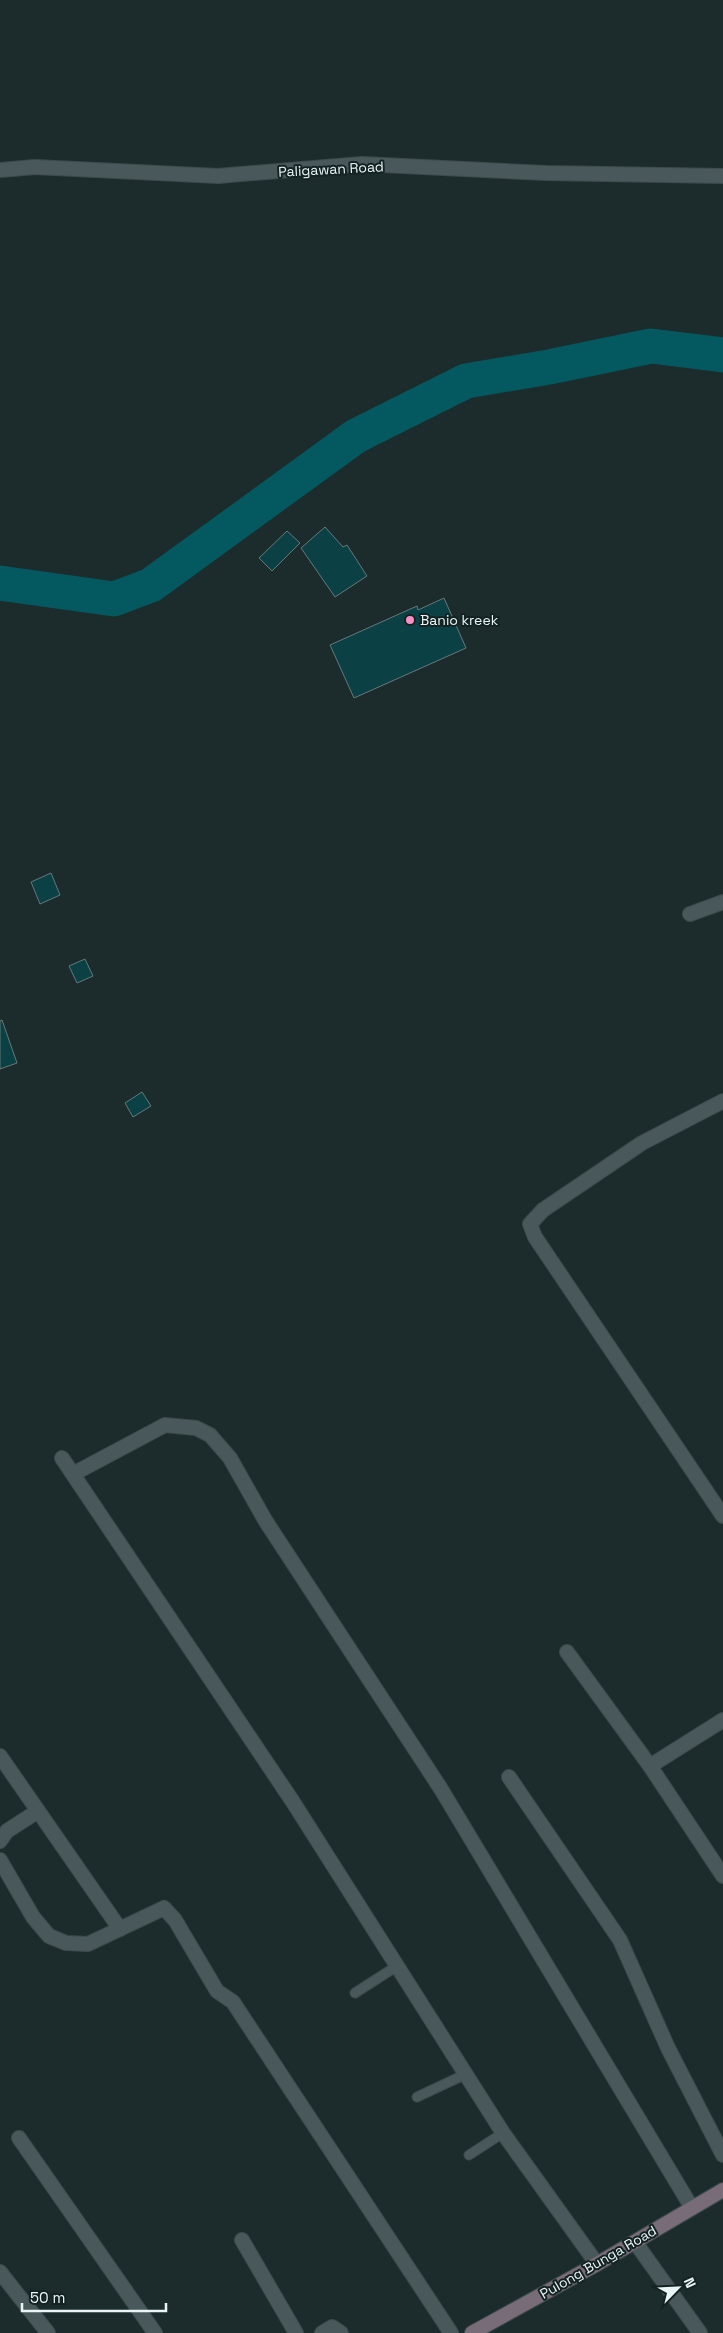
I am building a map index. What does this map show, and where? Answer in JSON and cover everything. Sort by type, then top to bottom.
[{"type":"main road","name":"Pulong Bunga Road","points":[[472,2333],[597,2264],[723,2190]]},
{"type":"street","name":"Paligawan Road","points":[[0,170],[34,168],[218,176],[362,164],[546,173],[723,176]]},
{"type":"street","points":[[690,914],[723,902]]},
{"type":"street","points":[[723,1101],[642,1143],[543,1210],[530,1224],[535,1237],[723,1516]]},
{"type":"street","points":[[73,1474],[165,1425],[196,1428],[210,1435],[230,1458],[264,1520],[441,1789],[692,2208]]},
{"type":"street","points":[[62,1458],[293,1802],[503,2133],[597,2264]]},
{"type":"street","points":[[567,1652],[650,1766],[723,1876]]},
{"type":"street","points":[[650,1766],[723,1720]]},
{"type":"street","points":[[0,1756],[120,1929]]},
{"type":"street","points":[[509,1777],[620,1940],[668,2048],[723,2155]]},
{"type":"street","points":[[0,1841],[7,1831],[38,1811]]},
{"type":"street","points":[[0,1860],[33,1917],[49,1936],[66,1943],[88,1944],[164,1908],[175,1920],[217,1991],[233,2002],[452,2333]]},
{"type":"street","points":[[19,2138],[155,2333]]},
{"type":"street","points":[[242,2240],[296,2333]]},
{"type":"street","points":[[635,2242],[700,2333]]},
{"type":"street","points":[[0,2272],[48,2333]]},
{"type":"street","points":[[322,2333],[332,2327],[340,2333]]},
{"type":"lane","points":[[355,1993],[397,1966]]},
{"type":"lane","points":[[417,2097],[466,2074]]},
{"type":"lane","points":[[469,2155],[503,2133]]},
{"type":"building","points":[[325,527],[343,547],[347,545],[367,576],[335,597],[301,548]]},
{"type":"building","points":[[287,531],[300,543],[272,571],[259,558]]},
{"type":"building","points":[[444,598],[466,648],[354,698],[330,645],[417,606],[418,610]]},
{"type":"building","points":[[51,873],[60,895],[40,904],[31,882]]},
{"type":"building","points":[[85,959],[93,976],[77,983],[69,966]]},
{"type":"building","points":[[2,1020],[17,1063],[0,1069],[0,1021]]},
{"type":"building","points":[[142,1092],[151,1106],[133,1117],[125,1103]]},
{"type":"waterway","points":[[0,583],[114,599],[151,585],[356,436],[466,381],[549,367],[651,346],[723,355]]},
{"type":"place","name":"Banio kreek","points":[[410,620]]}]
